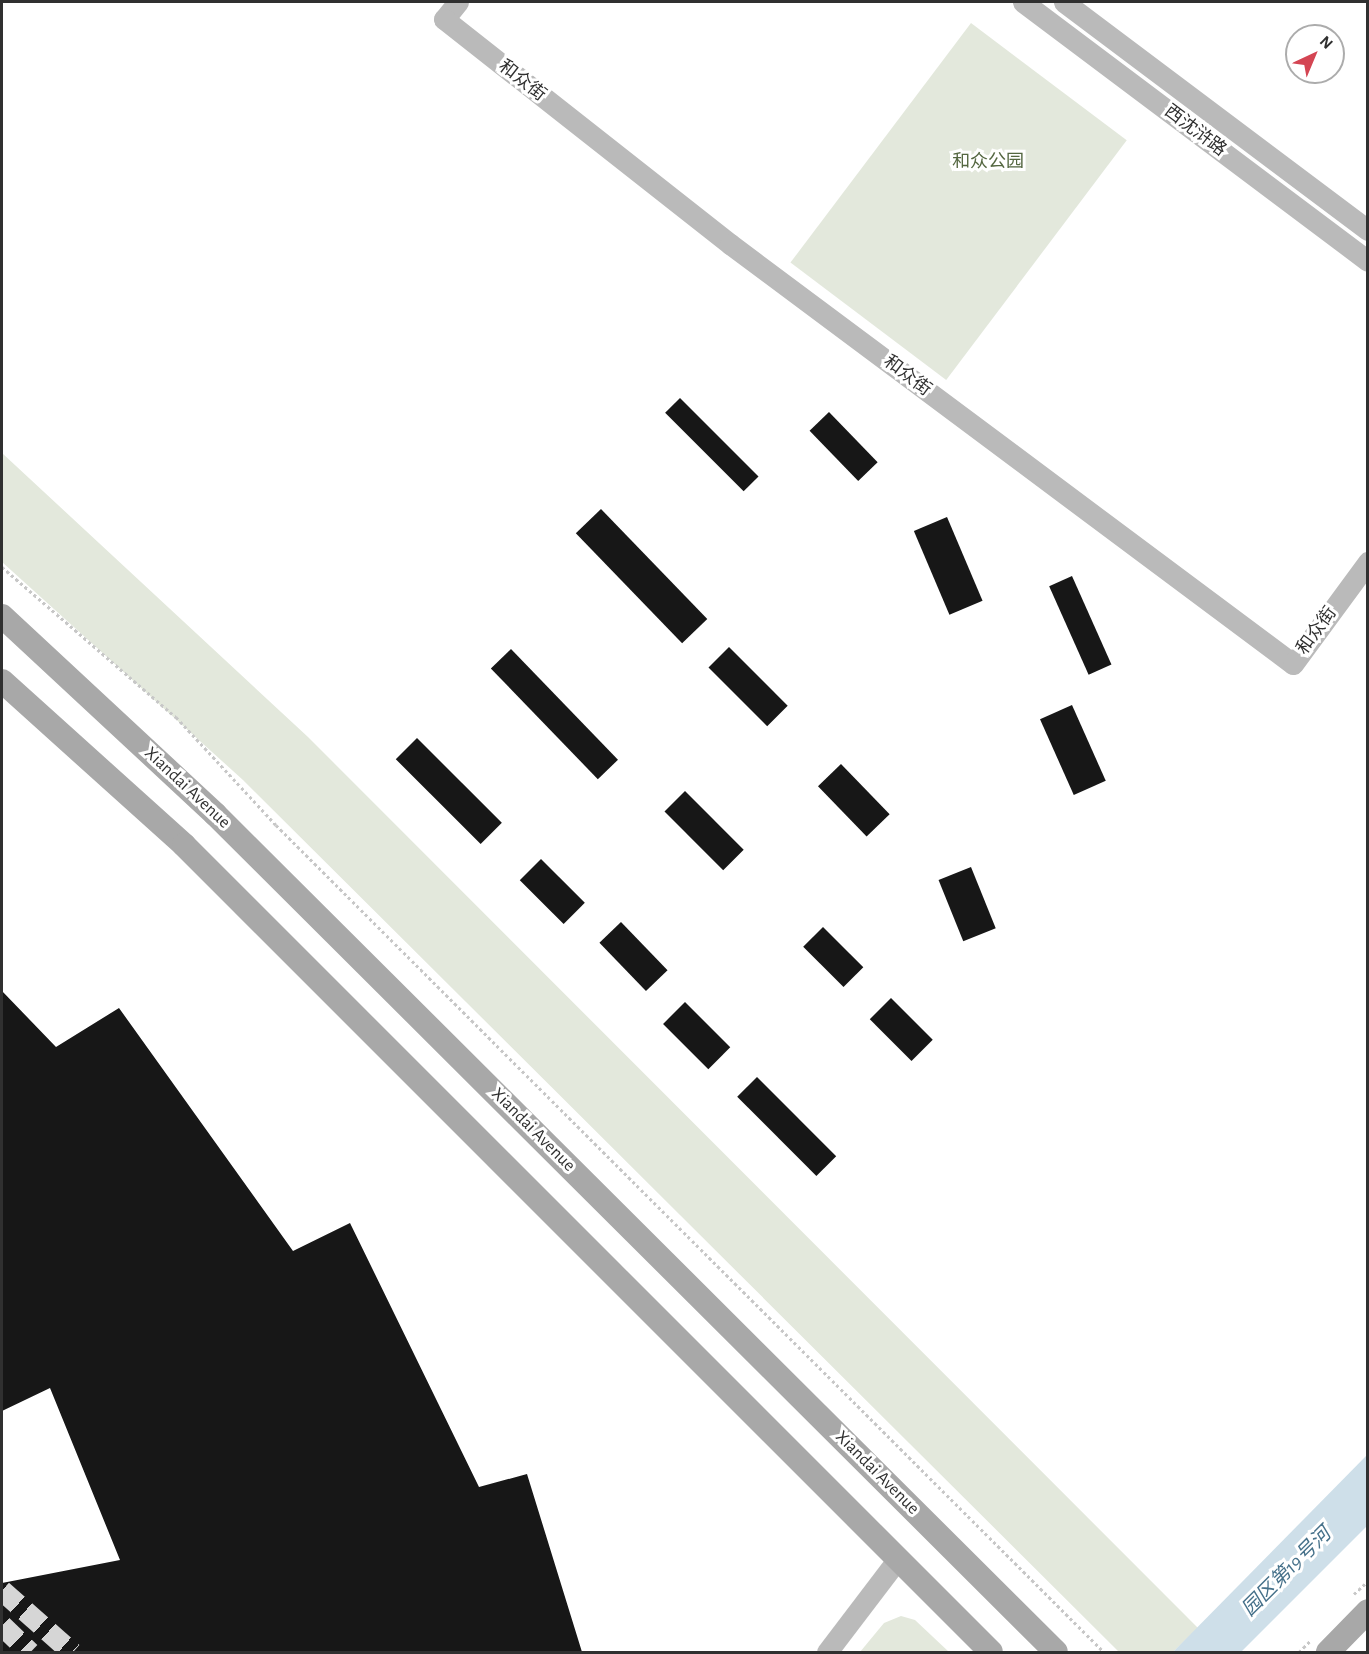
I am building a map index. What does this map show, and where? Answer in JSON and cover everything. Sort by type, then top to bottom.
[{"type":"main road","name":"Xiandai Avenue","points":[[2,616],[215,814],[1056,1653]]},
{"type":"main road","points":[[2,681],[184,845],[991,1653]]},
{"type":"main road","points":[[1328,1653],[1368,1611]]},
{"type":"street","name":"和众街","points":[[458,2],[444,20],[730,244],[1293,664],[1368,562]]},
{"type":"street","name":"西沈浒路","points":[[1023,2],[1368,261]]},
{"type":"street","name":"西沈浒路","points":[[1064,2],[1368,230]]},
{"type":"street","points":[[827,1653],[897,1560]]},
{"type":"path","points":[[2,567],[176,717],[276,825],[1104,1653]]},
{"type":"green space","name":"和众公园","points":[[971,23],[1127,140],[946,380],[790,263]]},
{"type":"green space","points":[[2,453],[308,737],[1198,1628],[1173,1652],[1119,1652],[243,780],[2,562]]},
{"type":"green space","points":[[901,1616],[915,1620],[949,1652],[860,1652],[884,1623]]},
{"type":"water","name":"园区第19号河","points":[[1367,1455],[1367,1526],[1241,1652],[1173,1652]]},
{"type":"building","points":[[680,398],[758,476],[744,491],[665,413]]},
{"type":"building","points":[[829,412],[878,462],[858,481],[810,431]]},
{"type":"building","points":[[601,509],[707,619],[682,643],[576,533]]},
{"type":"building","points":[[947,517],[983,601],[949,615],[914,531]]},
{"type":"building","points":[[1072,576],[1111,665],[1089,675],[1049,586]]},
{"type":"building","points":[[729,647],[788,706],[767,726],[708,668]]},
{"type":"building","points":[[511,649],[618,760],[598,779],[491,668]]},
{"type":"building","points":[[1072,705],[1106,781],[1074,795],[1040,719]]},
{"type":"building","points":[[417,738],[502,823],[481,844],[396,759]]},
{"type":"building","points":[[841,764],[890,814],[867,837],[818,786]]},
{"type":"building","points":[[685,791],[744,850],[723,870],[664,812]]},
{"type":"building","points":[[541,859],[585,903],[564,924],[520,880]]},
{"type":"building","points":[[971,867],[996,928],[963,941],[939,880]]},
{"type":"building","points":[[621,922],[668,970],[646,991],[599,943]]},
{"type":"building","points":[[823,927],[863,967],[844,987],[803,947]]},
{"type":"building","points":[[2,991],[56,1047],[119,1008],[293,1251],[350,1223],[479,1487],[527,1474],[582,1652],[2,1652],[2,1583],[120,1560],[50,1388],[2,1411]]},
{"type":"building","points":[[891,998],[933,1040],[912,1061],[870,1019]]},
{"type":"building","points":[[685,1002],[730,1047],[708,1069],[663,1024]]},
{"type":"building","points":[[757,1077],[836,1156],[816,1176],[737,1097]]},
{"type":"tunnel","points":[[2,1590],[72,1652]]},
{"type":"tunnel","points":[[2,1625],[30,1652]]}]
